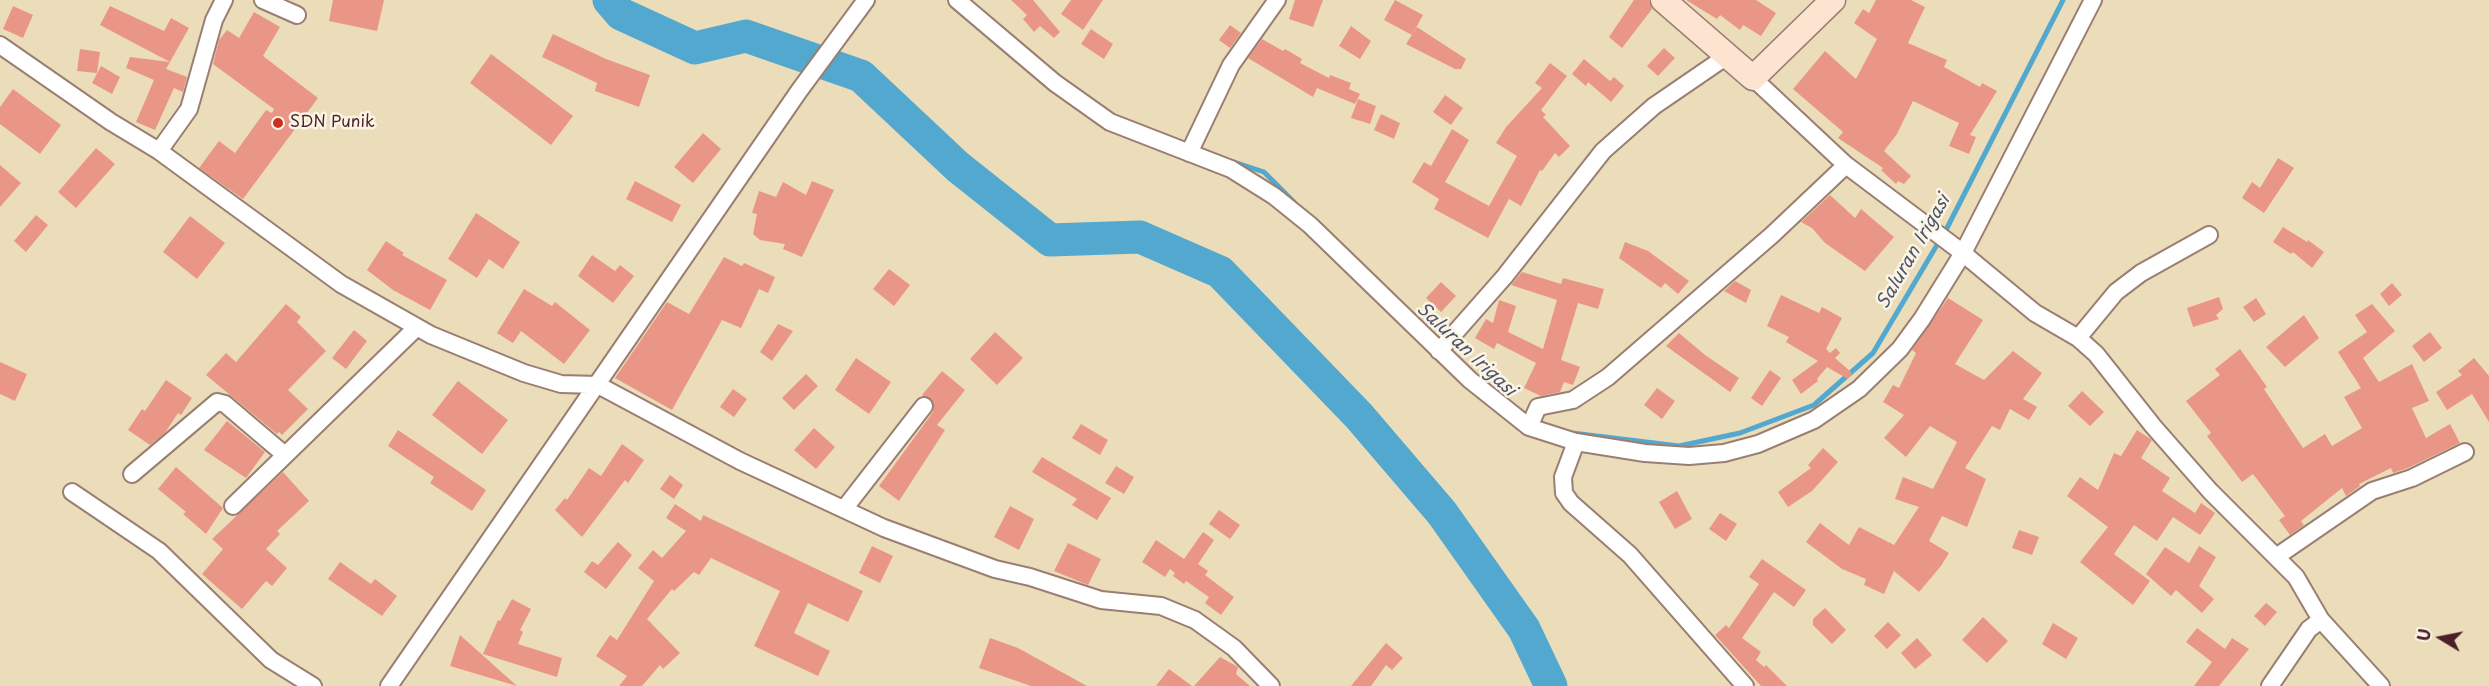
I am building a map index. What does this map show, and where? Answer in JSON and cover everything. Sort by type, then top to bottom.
[{"type":"street","points":[[159,151],[189,109],[214,20],[224,0]]},
{"type":"street","points":[[263,0],[297,15]]},
{"type":"street","points":[[957,0],[1055,83],[1110,122],[1191,146],[1274,196],[1310,225],[1482,391],[1576,442],[1646,453],[1708,455],[1758,444],[1814,420],[1859,389],[1900,349],[1922,319],[1961,251],[2093,0]]},
{"type":"street","points":[[1191,146],[1231,65],[1277,0]]},
{"type":"street","points":[[1663,0],[1753,78],[1846,165],[1940,238],[1961,251],[2035,313],[2078,338],[2119,381],[2153,426],[2210,491],[2301,582],[2321,620],[2381,686]]},
{"type":"street","points":[[1753,78],[1833,0]]},
{"type":"street","points":[[389,686],[799,91],[865,1]]},
{"type":"street","points":[[0,45],[111,122],[159,151],[341,284],[417,327],[465,350],[524,373],[561,384],[598,385],[740,461],[884,528],[995,569],[1030,577],[1101,600],[1161,606],[1195,620],[1234,648],[1271,686]]},
{"type":"street","points":[[1440,350],[1505,276],[1603,151],[1653,106],[1727,56]]},
{"type":"street","points":[[1533,418],[1573,400],[1608,377],[1772,235],[1846,165]]},
{"type":"street","points":[[2078,338],[2116,292],[2141,273],[2209,235]]},
{"type":"street","points":[[233,507],[417,327]]},
{"type":"street","points":[[132,474],[217,402],[225,404],[285,455]]},
{"type":"street","points":[[844,509],[924,406]]},
{"type":"street","points":[[1576,442],[1563,477],[1564,494],[1575,508],[1630,555],[1745,686]]},
{"type":"street","points":[[2276,557],[2372,491],[2412,478],[2465,452]]},
{"type":"street","points":[[72,492],[159,551],[271,660],[313,686]]},
{"type":"street","points":[[2270,686],[2309,628],[2321,620]]},
{"type":"building","points":[[333,0],[384,0],[377,31],[329,21]]},
{"type":"building","points":[[1011,0],[1033,0],[1060,32],[1054,38],[1040,26],[1034,32],[1023,19],[1027,15]]},
{"type":"building","points":[[1071,0],[1103,0],[1083,30],[1061,14]]},
{"type":"building","points":[[1295,0],[1323,0],[1313,27],[1289,19]]},
{"type":"building","points":[[1395,0],[1423,15],[1412,35],[1384,20]]},
{"type":"building","points":[[1634,0],[1649,0],[1652,9],[1622,48],[1609,37]]},
{"type":"building","points":[[1686,0],[1756,0],[1776,13],[1761,36],[1743,25],[1740,30],[1720,15],[1717,19]]},
{"type":"building","points":[[1876,0],[1911,0],[1925,7],[1908,43],[1947,60],[1944,67],[1980,87],[1982,83],[1997,91],[1970,135],[1976,137],[1969,154],[1949,146],[1959,123],[1913,101],[1897,134],[1884,151],[1911,176],[1904,184],[1898,181],[1896,184],[1881,170],[1883,168],[1838,138],[1843,132],[1793,89],[1825,51],[1856,79],[1877,39],[1854,23],[1863,9],[1869,13]]},
{"type":"building","points":[[13,6],[33,15],[23,38],[3,29]]},
{"type":"building","points":[[110,6],[164,31],[171,18],[189,28],[170,62],[100,25]]},
{"type":"building","name":"SDN Punik","points":[[254,12],[280,27],[263,56],[318,98],[243,199],[199,168],[219,141],[235,153],[266,110],[272,113],[274,109],[213,64],[219,40],[227,30],[239,38]]},
{"type":"building","points":[[1230,25],[1241,33],[1230,48],[1219,40]]},
{"type":"building","points":[[1351,26],[1371,41],[1360,59],[1339,46]]},
{"type":"building","points":[[1417,27],[1466,59],[1461,69],[1455,69],[1406,44]]},
{"type":"building","points":[[1091,29],[1113,44],[1104,59],[1081,44]]},
{"type":"building","points":[[553,34],[606,59],[650,75],[639,107],[595,91],[597,83],[542,57]]},
{"type":"building","points":[[1262,39],[1283,51],[1285,49],[1302,59],[1300,63],[1329,78],[1330,75],[1351,83],[1349,89],[1360,94],[1355,104],[1317,88],[1313,97],[1248,58]]},
{"type":"building","points":[[1664,48],[1675,58],[1658,76],[1647,66]]},
{"type":"building","points":[[80,49],[100,52],[97,73],[77,71]]},
{"type":"building","points":[[491,54],[573,116],[551,145],[470,83]]},
{"type":"building","points":[[130,57],[170,62],[166,69],[187,77],[183,92],[174,88],[155,130],[136,122],[154,80],[126,68]]},
{"type":"building","points":[[1584,59],[1610,81],[1614,77],[1624,86],[1611,102],[1588,82],[1586,86],[1572,74]]},
{"type":"building","points":[[1550,63],[1567,76],[1541,110],[1546,115],[1543,117],[1570,146],[1559,157],[1555,153],[1542,171],[1540,170],[1521,206],[1509,199],[1488,238],[1434,209],[1439,199],[1412,182],[1424,162],[1431,166],[1452,129],[1469,140],[1445,182],[1489,206],[1517,156],[1496,143],[1506,127],[1542,88],[1535,83]]},
{"type":"building","points":[[101,66],[120,77],[112,94],[92,83]]},
{"type":"building","points":[[13,89],[61,125],[40,154],[0,124],[0,107]]},
{"type":"building","points":[[1445,95],[1463,108],[1451,125],[1433,112]]},
{"type":"building","points":[[1358,99],[1376,106],[1370,124],[1351,118]]},
{"type":"building","points":[[1381,114],[1400,123],[1394,139],[1374,130]]},
{"type":"building","points":[[703,133],[721,149],[693,183],[674,167]]},
{"type":"building","points":[[96,148],[115,164],[76,208],[58,192]]},
{"type":"building","points":[[2278,158],[2294,168],[2264,213],[2242,198],[2252,182],[2260,188]]},
{"type":"building","points":[[0,165],[21,183],[0,207]]},
{"type":"building","points":[[635,181],[681,205],[672,222],[626,199]]},
{"type":"building","points":[[812,181],[834,190],[802,257],[783,249],[785,244],[760,240],[753,234],[757,214],[752,213],[759,191],[776,197],[783,182],[806,195]]},
{"type":"building","points":[[1830,195],[1855,218],[1861,209],[1894,237],[1865,271],[1825,243],[1812,228],[1801,222]]},
{"type":"building","points":[[476,213],[520,242],[503,269],[489,259],[477,278],[448,259]]},
{"type":"building","points":[[36,215],[48,225],[26,252],[14,241]]},
{"type":"building","points":[[190,216],[225,243],[197,279],[163,252]]},
{"type":"building","points":[[2283,227],[2307,242],[2308,240],[2324,252],[2312,268],[2293,252],[2291,254],[2273,242]]},
{"type":"building","points":[[386,241],[404,253],[402,255],[447,280],[430,310],[393,290],[367,270]]},
{"type":"building","points":[[1625,242],[1648,251],[1689,281],[1678,294],[1665,283],[1661,288],[1619,258]]},
{"type":"building","points":[[592,255],[615,271],[620,265],[634,276],[613,303],[578,276]]},
{"type":"building","points":[[724,257],[742,266],[744,263],[775,277],[768,293],[759,289],[741,328],[722,320],[672,410],[615,378],[667,302],[689,314]]},
{"type":"building","points":[[889,269],[910,285],[894,306],[873,289]]},
{"type":"building","points":[[1522,272],[1561,284],[1563,278],[1604,289],[1598,309],[1578,303],[1561,360],[1580,367],[1573,385],[1564,382],[1560,392],[1541,396],[1524,388],[1536,363],[1497,343],[1494,349],[1475,338],[1486,319],[1493,323],[1499,300],[1516,306],[1508,332],[1543,349],[1557,300],[1511,285]]},
{"type":"building","points":[[1735,281],[1751,290],[1746,303],[1724,291]]},
{"type":"building","points":[[1441,282],[1456,296],[1441,312],[1426,298]]},
{"type":"building","points":[[2392,283],[2402,295],[2389,306],[2380,294]]},
{"type":"building","points":[[524,289],[552,306],[555,302],[590,330],[564,364],[521,331],[513,343],[497,333]]},
{"type":"building","points":[[1781,295],[1819,313],[1822,307],[1842,318],[1826,349],[1830,353],[1836,348],[1840,353],[1835,358],[1852,373],[1848,379],[1827,367],[1817,379],[1818,381],[1801,394],[1792,380],[1818,361],[1786,342],[1789,337],[1767,326]]},
{"type":"building","points":[[2219,297],[2223,309],[2216,315],[2219,319],[2193,327],[2187,308]]},
{"type":"building","points":[[1948,298],[1983,320],[1955,364],[1984,380],[2013,351],[2042,373],[2023,399],[2037,407],[2029,420],[2010,409],[2000,430],[1992,426],[1965,468],[1986,479],[1967,527],[1942,516],[1929,541],[1949,553],[1941,566],[1919,592],[1894,571],[1884,594],[1864,585],[1866,579],[1842,569],[1806,542],[1820,523],[1849,545],[1859,527],[1894,545],[1919,507],[1895,499],[1903,477],[1933,489],[1957,442],[1930,426],[1906,457],[1884,438],[1904,415],[1883,402],[1893,385],[1899,388],[1916,353],[1912,350]]},
{"type":"building","points":[[2256,298],[2266,314],[2254,322],[2243,307]]},
{"type":"building","points":[[286,304],[301,317],[297,322],[326,351],[288,390],[308,409],[282,435],[279,432],[277,434],[206,375],[226,353],[236,362]]},
{"type":"building","points":[[2372,304],[2395,331],[2363,358],[2379,382],[2412,364],[2429,401],[2412,408],[2426,438],[2450,424],[2460,443],[2408,468],[2393,473],[2391,468],[2359,484],[2360,486],[2346,496],[2342,488],[2301,521],[2304,525],[2290,535],[2279,520],[2285,516],[2253,474],[2242,482],[2207,436],[2211,433],[2186,401],[2220,375],[2215,369],[2240,349],[2267,387],[2264,389],[2303,448],[2325,434],[2332,446],[2362,428],[2344,397],[2361,388],[2338,352],[2367,332],[2355,315]]},
{"type":"building","points":[[2304,315],[2319,338],[2285,367],[2266,347]]},
{"type":"building","points":[[778,324],[793,331],[772,361],[760,352]]},
{"type":"building","points":[[354,330],[367,341],[346,369],[332,358]]},
{"type":"building","points":[[995,332],[1023,358],[997,385],[970,359]]},
{"type":"building","points":[[2430,332],[2442,348],[2424,362],[2412,346]]},
{"type":"building","points":[[1679,333],[1705,355],[1739,378],[1730,392],[1666,346]]},
{"type":"building","points":[[856,358],[891,382],[869,414],[835,390]]},
{"type":"building","points":[[2474,358],[2489,376],[2489,422],[2472,394],[2447,410],[2436,392],[2462,375],[2458,371]]},
{"type":"building","points":[[0,362],[27,374],[15,401],[0,394]]},
{"type":"building","points":[[1770,370],[1781,378],[1762,406],[1751,398]]},
{"type":"building","points":[[942,371],[965,390],[937,425],[945,430],[899,501],[879,486],[933,412],[933,402],[922,395]]},
{"type":"building","points":[[806,374],[818,386],[794,410],[782,398]]},
{"type":"building","points":[[166,380],[192,398],[181,415],[178,413],[165,433],[150,445],[128,430],[142,409],[145,411]]},
{"type":"building","points":[[458,381],[508,420],[482,454],[432,415]]},
{"type":"building","points":[[1657,388],[1675,401],[1662,419],[1644,405]]},
{"type":"building","points":[[733,389],[747,399],[734,417],[720,407]]},
{"type":"building","points":[[2082,391],[2104,412],[2090,426],[2068,406]]},
{"type":"building","points":[[227,421],[265,452],[246,478],[204,450]]},
{"type":"building","points":[[1081,424],[1108,440],[1100,455],[1072,438]]},
{"type":"building","points":[[814,428],[835,447],[816,469],[794,450]]},
{"type":"building","points":[[398,430],[486,490],[472,511],[430,483],[434,477],[388,446]]},
{"type":"building","points":[[2137,430],[2152,440],[2141,458],[2170,478],[2162,491],[2195,513],[2201,503],[2215,513],[2200,535],[2173,517],[2157,541],[2134,525],[2114,554],[2150,581],[2133,605],[2080,562],[2108,527],[2067,496],[2080,477],[2098,490],[2114,453],[2121,456]]},
{"type":"building","points":[[622,444],[644,460],[628,483],[625,480],[582,537],[555,510],[565,498],[567,500],[589,468],[601,476]]},
{"type":"building","points":[[1823,448],[1838,462],[1812,491],[1788,507],[1778,492],[1811,468],[1808,465]]},
{"type":"building","points":[[1042,457],[1111,498],[1097,520],[1072,505],[1077,499],[1032,472]]},
{"type":"building","points":[[1116,466],[1134,477],[1124,494],[1105,483]]},
{"type":"building","points":[[176,467],[223,508],[206,534],[183,514],[186,512],[158,489]]},
{"type":"building","points":[[283,472],[309,501],[277,531],[280,534],[266,549],[287,568],[272,586],[266,581],[242,609],[202,574],[223,549],[212,539]]},
{"type":"building","points":[[670,475],[683,485],[674,499],[660,489]]},
{"type":"building","points":[[1677,491],[1692,519],[1675,529],[1659,502]]},
{"type":"building","points":[[675,504],[701,521],[703,515],[863,591],[848,622],[808,603],[794,633],[830,651],[818,676],[754,646],[780,591],[711,558],[699,575],[694,572],[674,591],[672,589],[647,619],[680,653],[663,669],[660,665],[642,686],[619,686],[627,676],[596,656],[610,635],[617,640],[654,581],[638,568],[653,550],[662,558],[686,531],[666,518]]},
{"type":"building","points":[[1010,506],[1034,519],[1019,550],[994,537]]},
{"type":"building","points":[[1219,510],[1240,525],[1230,539],[1209,524]]},
{"type":"building","points":[[1720,513],[1737,524],[1726,541],[1709,529]]},
{"type":"building","points":[[2019,530],[2039,537],[2032,555],[2012,548]]},
{"type":"building","points":[[1203,532],[1214,540],[1198,564],[1208,571],[1205,575],[1234,597],[1221,615],[1205,603],[1209,597],[1186,581],[1184,584],[1173,576],[1175,573],[1170,569],[1165,577],[1142,562],[1156,540],[1184,559]]},
{"type":"building","points":[[618,542],[632,555],[606,589],[584,572],[592,561],[598,565]]},
{"type":"building","points":[[1068,543],[1101,559],[1088,585],[1054,571]]},
{"type":"building","points":[[872,546],[893,556],[880,583],[859,573]]},
{"type":"building","points":[[2199,546],[2216,557],[2199,586],[2214,599],[2202,613],[2176,590],[2171,596],[2146,574],[2165,547],[2189,563]]},
{"type":"building","points":[[1762,559],[1806,590],[1794,607],[1774,592],[1742,638],[1761,652],[1756,660],[1764,667],[1766,665],[1787,686],[1761,686],[1715,635],[1726,625],[1729,628],[1759,584],[1749,577]]},
{"type":"building","points":[[340,562],[371,584],[375,579],[397,596],[382,616],[328,579]]},
{"type":"building","points":[[512,599],[531,609],[520,630],[523,632],[518,644],[562,658],[557,677],[483,654],[498,620],[500,621]]},
{"type":"building","points":[[2266,603],[2277,612],[2265,626],[2254,616]]},
{"type":"building","points":[[1825,608],[1846,630],[1832,644],[1813,625],[1813,619]]},
{"type":"building","points":[[1983,617],[2008,641],[1987,663],[1962,640]]},
{"type":"building","points":[[1888,622],[1901,635],[1887,649],[1874,636]]},
{"type":"building","points":[[2053,623],[2078,638],[2066,659],[2042,644]]},
{"type":"building","points":[[2197,628],[2225,649],[2232,638],[2249,649],[2219,686],[2194,686],[2212,662],[2186,642]]},
{"type":"building","points":[[460,635],[517,686],[450,666]]},
{"type":"building","points":[[990,638],[1018,648],[1087,686],[1031,686],[979,668]]},
{"type":"building","points":[[1917,638],[1932,655],[1915,669],[1901,653]]},
{"type":"building","points":[[1386,643],[1403,658],[1392,670],[1386,665],[1371,686],[1351,686]]},
{"type":"building","points":[[1220,657],[1238,667],[1236,674],[1250,686],[1194,686]]},
{"type":"building","points":[[1169,669],[1192,686],[1156,686]]},
{"type":"waterway","points":[[609,0],[621,14],[695,48],[746,36],[861,76],[958,167],[1050,240],[1140,237],[1220,272],[1359,416],[1442,513],[1524,629],[1551,686]]},
{"type":"waterway","name":"Saluran Irigasi","points":[[1572,433],[1679,446],[1740,433],[1814,405],[1873,353],[1947,228],[2063,0]]},
{"type":"waterway","name":"Saluran Irigasi","points":[[1231,161],[1264,172],[1294,202]]},
{"type":"place","name":"SDN Punik","points":[[278,123]]}]
